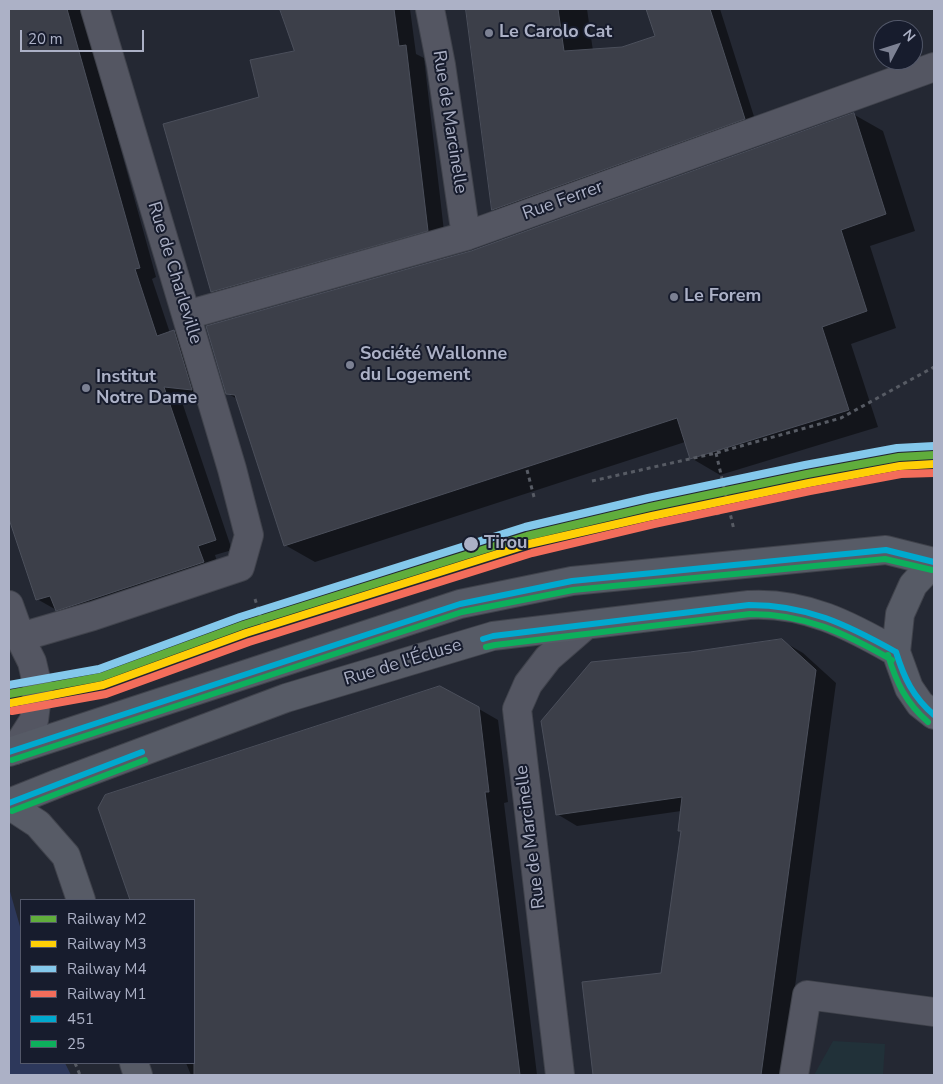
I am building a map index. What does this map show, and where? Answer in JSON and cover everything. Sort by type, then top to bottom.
[{"type":"main road","name":"Rue de l'Écluse","points":[[12,751],[460,604],[553,584],[886,550],[934,562]]},
{"type":"main road","points":[[934,562],[913,585],[900,614],[896,652],[909,688],[920,704],[934,715]]},
{"type":"main road","name":"Rue de l'Écluse","points":[[9,804],[68,779],[286,698],[494,636],[768,604],[809,611],[837,620],[896,652]]},
{"type":"main road","points":[[9,804],[38,824],[66,856],[81,899]]},
{"type":"street","name":"Rue de Charleville","points":[[21,637],[93,616],[240,567],[249,535],[232,469],[187,315],[95,9]]},
{"type":"street","name":"Rue de Marcinelle","points":[[430,9],[441,64],[466,236]]},
{"type":"street","name":"Rue Ferrer","points":[[187,315],[466,236],[934,67]]},
{"type":"street","points":[[9,605],[32,662],[38,688],[34,720],[12,751]]},
{"type":"street","name":"Rue de Marcinelle","points":[[560,1075],[517,709],[528,684],[548,658],[586,625]]},
{"type":"street","points":[[794,1075],[807,996],[934,1012]]},
{"type":"path","points":[[592,481],[716,452],[841,418],[934,367]]},
{"type":"path","points":[[527,470],[534,497]]},
{"type":"path","points":[[716,514],[729,510]]},
{"type":"shaded area","points":[[833,1041],[885,1044],[883,1075],[814,1075]]},
{"type":"water","points":[[9,888],[20,926],[20,1064],[66,1064],[71,1075],[9,1075]]},
{"type":"building","name":"Institut Notre Dame","points":[[9,9],[67,9],[140,268],[135,269],[157,336],[174,330],[192,390],[164,387],[216,540],[198,546],[204,562],[56,611],[50,596],[36,600],[9,519]]},
{"type":"building","points":[[280,9],[394,9],[399,46],[406,45],[428,231],[211,292],[163,124],[259,97],[250,60],[294,51]]},
{"type":"building","points":[[466,9],[558,9],[564,51],[622,47],[655,36],[646,9],[710,9],[745,119],[492,210]]},
{"type":"building","points":[[854,113],[886,214],[841,230],[867,311],[822,327],[849,410],[690,459],[677,418],[284,546],[235,395],[226,394],[206,326],[471,251]]},
{"type":"building","points":[[782,639],[816,670],[761,1075],[593,1075],[582,982],[661,973],[681,831],[678,831],[682,797],[556,815],[541,721],[591,662],[690,652]]},
{"type":"building","points":[[440,686],[479,707],[489,792],[485,792],[520,1075],[194,1075],[195,899],[130,899],[98,808],[105,795]]},
{"type":"rail line","name":"M4","points":[[9,685],[99,669],[240,617],[525,527],[648,498],[805,465],[897,448],[934,446]]},
{"type":"rail line","name":"M2","points":[[9,694],[101,677],[243,625],[527,536],[650,507],[807,474],[899,457],[934,455]]},
{"type":"rail line","name":"M3","points":[[11,703],[103,685],[246,633],[529,544],[809,483],[900,466],[934,464]]},
{"type":"rail line","name":"M1","points":[[12,711],[106,694],[249,642],[532,553],[654,524],[810,491],[901,474],[934,473]]},
{"type":"transit line","name":"451","points":[[9,752],[460,604],[572,581],[886,550],[934,562]]},
{"type":"transit line","name":"25","points":[[12,760],[462,612],[573,590],[885,559],[932,570]]},
{"type":"transit line","name":"451","points":[[483,639],[493,636],[749,605],[789,608],[808,612],[843,625],[896,652]]},
{"type":"transit line","name":"25","points":[[486,647],[750,614],[789,617],[807,621],[858,641],[892,660]]},
{"type":"transit line","name":"451","points":[[896,652],[910,686],[920,701],[934,715]]},
{"type":"transit line","name":"25","points":[[888,655],[903,692],[920,715],[928,722]]},
{"type":"transit line","name":"451","points":[[9,803],[142,752]]},
{"type":"transit line","name":"25","points":[[12,811],[145,760]]},
{"type":"place","name":"Le Carolo Cat","points":[[489,33]]},
{"type":"place","name":"Le Forem","points":[[674,297]]},
{"type":"place","name":"Société Wallonne du Logement","points":[[350,365]]},
{"type":"place","name":"Institut Notre Dame","points":[[86,388]]},
{"type":"place","name":"Tirou","points":[[471,544]]}]
